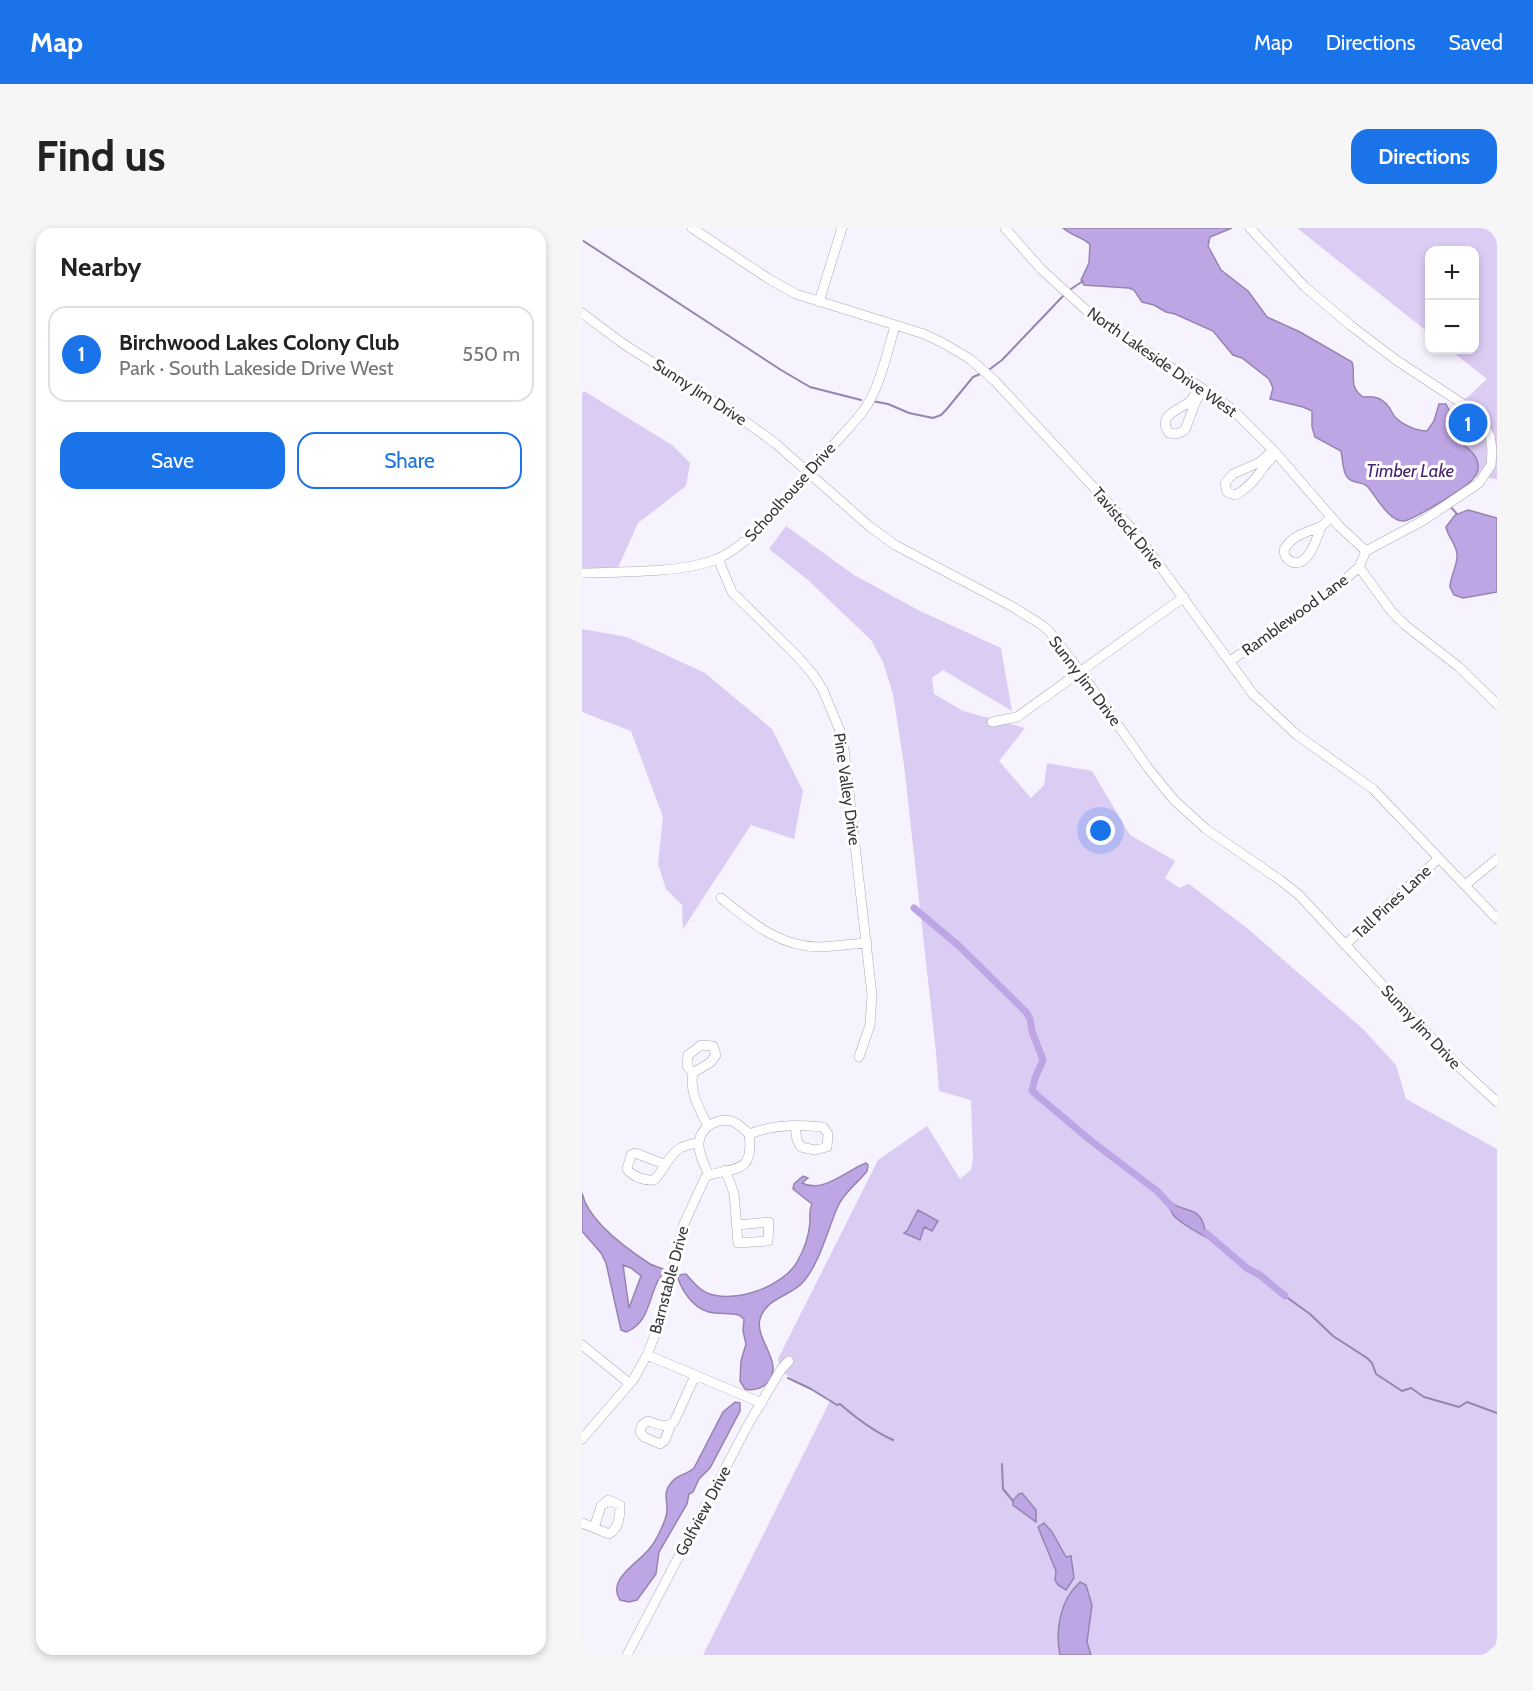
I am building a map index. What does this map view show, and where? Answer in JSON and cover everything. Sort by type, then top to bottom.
[{"type":"street","name":"Tavistock Drive","points":[[692,228],[777,285],[796,294],[943,343],[970,359],[987,373],[1129,525],[1253,694],[1297,735],[1373,789],[1497,919]]},
{"type":"street","points":[[819,302],[843,228]]},
{"type":"street","name":"North Lakeside Drive West","points":[[1005,228],[1025,252],[1072,299],[1231,408],[1274,452],[1331,518],[1366,551]]},
{"type":"street","points":[[1250,228],[1287,270],[1350,325],[1418,376],[1472,411],[1490,436],[1493,471],[1460,496],[1391,539],[1366,551],[1359,567],[1392,612],[1405,625],[1459,667],[1497,704]]},
{"type":"street","name":"Sunny Jim Drive","points":[[582,313],[622,343],[746,422],[810,472],[869,526],[895,545],[1012,607],[1049,631],[1148,768],[1174,800],[1206,829],[1280,880],[1299,896],[1458,1066],[1497,1102]]},
{"type":"street","name":"Schoolhouse Drive","points":[[582,573],[682,567],[718,559],[747,540],[866,407],[883,367],[896,326]]},
{"type":"street","points":[[1202,388],[1185,430],[1177,434],[1169,433],[1165,427],[1166,418],[1190,401],[1202,388]]},
{"type":"street","points":[[1274,452],[1246,490],[1235,495],[1227,492],[1225,483],[1229,476],[1260,462],[1274,452]]},
{"type":"street","points":[[1321,527],[1331,518]]},
{"type":"street","name":"Pine Valley Drive","points":[[718,559],[732,592],[798,657],[814,676],[823,690],[837,723],[844,748],[872,995],[872,1011],[859,1058]]},
{"type":"street","name":"Ramblewood Lane","points":[[1230,661],[1309,608],[1359,567]]},
{"type":"street","points":[[992,722],[1017,717],[1184,597]]},
{"type":"street","name":"Tall Pines Lane","points":[[1345,945],[1439,858]]},
{"type":"street","points":[[1465,885],[1497,859]]},
{"type":"street","points":[[721,898],[762,930],[788,942],[821,947],[867,943]]},
{"type":"street","points":[[693,1073],[692,1091],[708,1125]]},
{"type":"street","points":[[727,1120],[749,1134],[750,1148],[742,1166],[738,1169],[724,1170],[709,1175],[699,1143],[708,1125],[727,1120]]},
{"type":"street","points":[[749,1134],[773,1127],[795,1126]]},
{"type":"street","points":[[664,1164],[685,1146],[699,1143]]},
{"type":"street","points":[[724,1170],[734,1193],[737,1225]]},
{"type":"street","name":"Barnstable Drive","points":[[582,1439],[629,1383],[647,1355],[658,1327],[683,1226],[705,1178],[709,1175]]},
{"type":"street","points":[[582,1345],[629,1383]]},
{"type":"street","points":[[647,1355],[762,1403]]},
{"type":"street","name":"Golfview Drive","points":[[627,1655],[749,1423],[786,1365]]},
{"type":"street","points":[[671,1424],[676,1419],[695,1376]]},
{"type":"street","points":[[582,1523],[594,1528],[609,1534],[614,1531],[621,1516],[620,1505],[608,1500],[601,1506],[594,1528]]},
{"type":"shaded area","points":[[1297,228],[1497,228],[1497,479],[1457,475],[1421,441],[1487,379],[1455,354],[1479,354],[1479,246],[1425,246],[1425,330]]},
{"type":"shaded area","points":[[584,391],[672,445],[690,463],[686,486],[638,523],[616,572],[582,573],[582,394]]},
{"type":"shaded area","points":[[786,526],[854,575],[920,611],[1001,648],[1012,711],[943,670],[932,678],[934,694],[963,711],[1025,728],[999,761],[1031,798],[1044,785],[1047,763],[1092,771],[1130,835],[1175,861],[1165,878],[1179,888],[1189,884],[1248,929],[1363,1029],[1396,1065],[1406,1099],[1497,1149],[1497,1644],[1484,1655],[703,1655],[830,1401],[780,1371],[778,1359],[878,1160],[927,1126],[960,1179],[971,1170],[973,1159],[971,1100],[939,1091],[904,765],[893,694],[883,662],[871,640],[808,580],[769,549]]},
{"type":"shaded area","points":[[582,629],[627,637],[705,673],[772,729],[803,791],[794,839],[751,825],[683,929],[682,905],[666,889],[658,864],[663,817],[631,731],[582,712]]},
{"type":"water","name":"Timber Lake","points":[[1063,228],[1232,228],[1210,237],[1208,246],[1221,270],[1248,291],[1267,317],[1300,332],[1352,362],[1354,385],[1358,393],[1363,397],[1373,397],[1383,401],[1395,417],[1406,425],[1427,431],[1434,421],[1439,404],[1446,404],[1452,416],[1449,431],[1477,460],[1478,467],[1475,476],[1459,490],[1408,520],[1398,520],[1393,517],[1366,485],[1348,478],[1341,451],[1315,437],[1312,427],[1312,411],[1270,399],[1273,388],[1269,379],[1242,358],[1233,355],[1213,331],[1142,302],[1134,290],[1129,288],[1084,285],[1081,280],[1089,263],[1090,245]]},
{"type":"water","points":[[1468,510],[1497,518],[1497,592],[1463,598],[1454,595],[1450,587],[1457,554],[1446,527],[1455,515]]},
{"type":"water","points":[[866,1163],[867,1171],[838,1206],[810,1273],[799,1286],[773,1302],[763,1312],[759,1327],[772,1360],[772,1376],[761,1387],[753,1390],[745,1389],[740,1381],[741,1361],[746,1344],[743,1331],[744,1319],[736,1314],[708,1312],[697,1306],[684,1290],[678,1279],[679,1275],[686,1274],[695,1285],[707,1293],[718,1296],[744,1295],[781,1279],[790,1271],[802,1253],[809,1227],[812,1204],[793,1189],[794,1184],[803,1176],[808,1178],[802,1183],[818,1186],[835,1180]]},
{"type":"water","points":[[582,1193],[592,1214],[600,1224],[631,1251],[650,1264],[663,1269],[643,1318],[626,1332],[621,1330],[606,1263],[601,1253],[582,1231]],"holes":[[[623,1265],[641,1276],[629,1308]]]},
{"type":"water","points":[[1170,1202],[1200,1217],[1205,1231],[1214,1237],[1211,1240],[1179,1221],[1167,1205]]},
{"type":"water","points":[[918,1210],[938,1221],[932,1231],[924,1227],[920,1240],[904,1233]]},
{"type":"water","points":[[735,1402],[740,1403],[740,1411],[710,1468],[699,1479],[693,1492],[689,1494],[687,1504],[659,1552],[656,1574],[637,1600],[629,1602],[620,1600],[617,1585],[620,1578],[650,1548],[663,1524],[667,1514],[666,1493],[669,1486],[673,1480],[694,1468],[723,1412]]},
{"type":"water","points":[[1022,1493],[1036,1510],[1036,1522],[1013,1505],[1013,1500]]},
{"type":"water","points":[[1044,1523],[1052,1532],[1066,1557],[1071,1556],[1074,1578],[1066,1590],[1055,1580],[1056,1571],[1038,1527]]},
{"type":"water","points":[[1080,1582],[1086,1585],[1092,1605],[1087,1642],[1091,1655],[1060,1655],[1058,1636],[1061,1616],[1068,1597]]},
{"type":"waterway","points":[[582,240],[810,387],[861,400]]},
{"type":"waterway","points":[[1068,291],[1083,281]]},
{"type":"waterway","points":[[990,369],[1002,360],[1064,295]]},
{"type":"waterway","points":[[872,401],[933,418],[941,415],[973,377],[980,374]]},
{"type":"waterway","points":[[1449,505],[1457,514]]},
{"type":"waterway","points":[[914,908],[959,946],[1026,1012],[1043,1060],[1032,1091],[1090,1140],[1157,1191],[1173,1208]]},
{"type":"waterway","points":[[1206,1233],[1248,1269],[1260,1275],[1285,1296]]},
{"type":"waterway","points":[[1285,1296],[1310,1314],[1333,1336],[1367,1358],[1372,1363],[1376,1374],[1402,1391],[1411,1388],[1424,1397],[1459,1407],[1467,1402],[1497,1413]]},
{"type":"waterway","points":[[788,1378],[837,1405],[840,1404],[865,1424],[893,1440]]},
{"type":"waterway","points":[[1002,1464],[1003,1489],[1013,1501]]},
{"type":"place","name":"Birchwood Lakes Colony Club","points":[[1468,423]]}]
